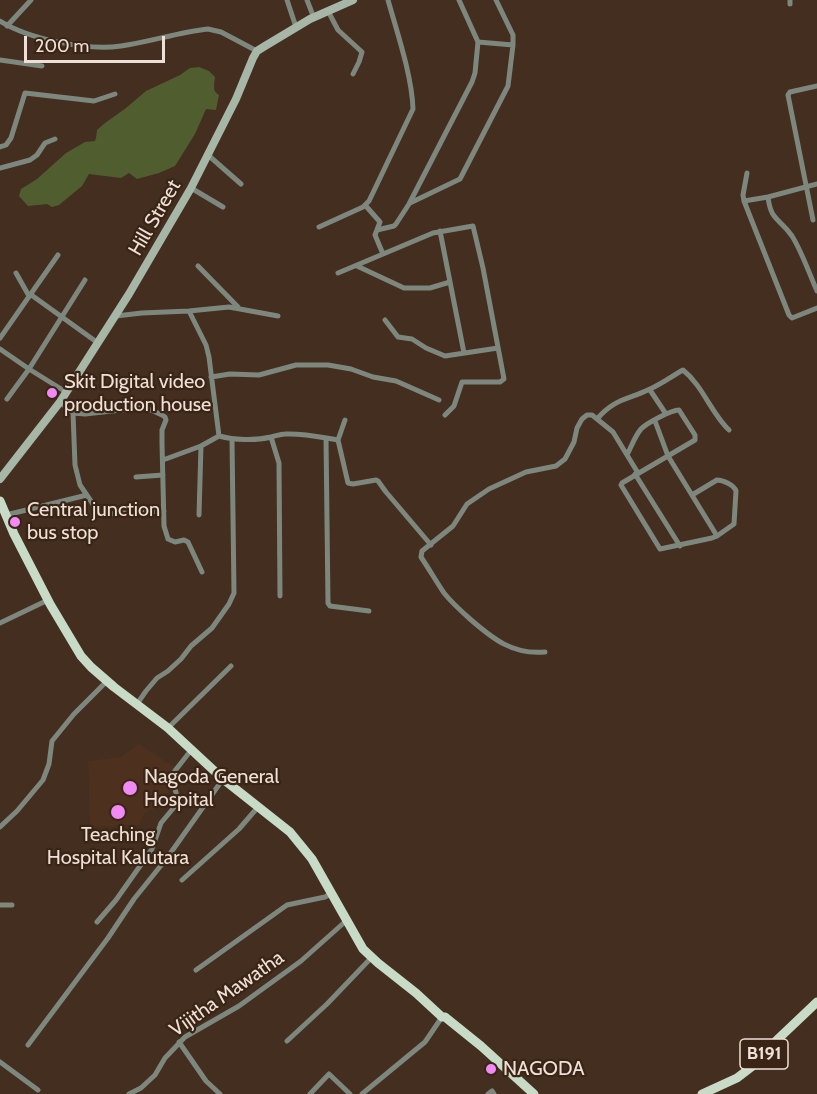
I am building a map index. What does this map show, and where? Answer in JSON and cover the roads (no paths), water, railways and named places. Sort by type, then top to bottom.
[{"type":"main road","points":[[257,51],[296,27],[350,0]]},
{"type":"main road","name":"Hill Street","points":[[0,479],[60,402],[116,316],[191,188],[236,99],[257,51]]},
{"type":"main road","points":[[0,501],[48,600],[81,656],[107,681],[168,728],[223,779],[290,832],[312,859],[363,949],[442,1017],[481,1046],[534,1094]]},
{"type":"main road","name":"B191","points":[[702,1094],[737,1078],[754,1065],[817,1002]]},
{"type":"street","points":[[7,26],[31,0]]},
{"type":"street","points":[[287,0],[296,27]]},
{"type":"street","points":[[307,0],[314,18]]},
{"type":"street","points":[[319,227],[363,207],[369,201],[413,109],[413,98],[388,0]]},
{"type":"street","points":[[377,230],[394,226],[398,222],[472,82],[478,42],[459,0]]},
{"type":"street","points":[[409,204],[457,181],[462,176],[508,86],[513,35],[496,0]]},
{"type":"street","points":[[328,11],[338,30],[362,52],[353,74]]},
{"type":"street","points":[[0,21],[34,37],[92,46],[120,46],[208,30],[221,32],[257,51]]},
{"type":"street","points":[[478,42],[513,45]]},
{"type":"street","points":[[0,60],[42,66]]},
{"type":"street","points":[[813,220],[788,95],[790,92],[817,86]]},
{"type":"street","points":[[0,147],[6,145],[11,138],[25,93],[94,101],[116,94]]},
{"type":"street","points":[[0,168],[30,159],[37,155],[45,143],[55,139]]},
{"type":"street","points":[[208,155],[241,184]]},
{"type":"street","points":[[747,173],[744,201],[789,315],[792,318],[817,308]]},
{"type":"street","points":[[744,201],[817,184]]},
{"type":"street","points":[[191,188],[223,207]]},
{"type":"street","points":[[768,197],[772,214],[790,234],[817,291]]},
{"type":"street","points":[[365,205],[379,219],[380,224],[375,238],[383,254]]},
{"type":"street","points":[[338,273],[440,231],[470,225],[474,228],[503,381],[462,382],[454,406],[445,416]]},
{"type":"street","points":[[440,231],[464,353]]},
{"type":"street","points":[[2,335],[57,255]]},
{"type":"street","points":[[198,266],[239,308]]},
{"type":"street","points":[[357,266],[404,288],[430,288],[450,282]]},
{"type":"street","points":[[16,273],[29,295],[98,343]]},
{"type":"street","points":[[7,399],[29,369],[85,280]]},
{"type":"street","points":[[116,316],[224,307],[278,316]]},
{"type":"street","points":[[189,311],[206,345],[209,357],[219,436]]},
{"type":"street","points":[[385,320],[398,337],[412,339],[445,356],[498,348]]},
{"type":"street","points":[[0,326],[2,335]]},
{"type":"street","points":[[0,349],[66,392]]},
{"type":"street","points":[[211,376],[264,374],[296,365],[328,365],[396,381],[439,400]]},
{"type":"street","points":[[597,419],[604,411],[622,400],[650,390],[683,370],[702,390],[721,423],[729,430]]},
{"type":"street","points":[[650,390],[666,414]]},
{"type":"street","points":[[60,402],[73,413],[85,414],[145,408],[162,415],[166,420],[162,430],[164,526],[168,539],[175,542],[184,540],[188,542],[202,572]]},
{"type":"street","points":[[627,455],[640,430],[666,414],[679,410],[695,437],[694,440],[622,483],[621,487],[660,549],[717,536],[734,524],[736,489],[717,480],[692,495]]},
{"type":"street","points":[[73,413],[75,465],[80,485],[95,507],[106,514],[164,511]]},
{"type":"street","points":[[545,652],[534,652],[503,645],[489,636],[444,592],[422,557],[422,551],[453,526],[467,504],[489,489],[526,472],[556,466],[565,459],[582,419],[587,415],[592,415],[613,432],[680,546]]},
{"type":"street","points":[[345,420],[338,440],[348,483],[378,481],[431,545]]},
{"type":"street","points":[[655,421],[668,456],[717,536]]},
{"type":"street","points":[[163,460],[201,446],[219,436],[232,439],[302,434],[338,440]]},
{"type":"street","points":[[271,437],[279,463],[280,596]]},
{"type":"street","points":[[326,438],[328,603],[330,606],[369,611]]},
{"type":"street","points":[[137,704],[157,678],[181,659],[191,646],[212,627],[234,593],[232,439]]},
{"type":"street","points":[[199,515],[201,446]]},
{"type":"street","points":[[136,477],[163,475]]},
{"type":"street","points":[[6,515],[87,495]]},
{"type":"street","points":[[0,623],[48,600]]},
{"type":"street","points":[[168,728],[231,666]]},
{"type":"street","points":[[0,827],[43,780],[49,764],[52,741],[74,714],[107,681]]},
{"type":"street","points":[[97,922],[116,900],[152,849],[161,823],[175,807],[177,796],[174,772],[192,749]]},
{"type":"street","points":[[28,1045],[223,779]]},
{"type":"street","points":[[182,880],[239,829],[258,807]]},
{"type":"street","points":[[196,970],[287,905],[325,897],[332,893]]},
{"type":"street","points":[[0,905],[12,905]]},
{"type":"street","name":"Vijitha Mawatha","points":[[129,1094],[141,1088],[155,1075],[165,1058],[185,1037],[239,1006],[301,961],[347,920]]},
{"type":"street","points":[[287,1041],[372,957]]},
{"type":"street","points":[[362,1094],[425,1041],[442,1017]]},
{"type":"street","points":[[179,1042],[219,1094]]},
{"type":"street","points":[[0,1062],[38,1090]]},
{"type":"street","points":[[310,1094],[329,1074],[350,1094]]},
{"type":"street","points":[[488,1094],[492,1091],[494,1094]]},
{"type":"place","name":"Skit Digital video production house","points":[[52,393]]},
{"type":"place","name":"Central junction bus stop","points":[[15,522]]},
{"type":"place","name":"Nagoda General Hospital","points":[[130,788]]},
{"type":"place","name":"Teaching Hospital Kalutara","points":[[118,812]]},
{"type":"place","name":"NAGODA","points":[[491,1069]]}]
